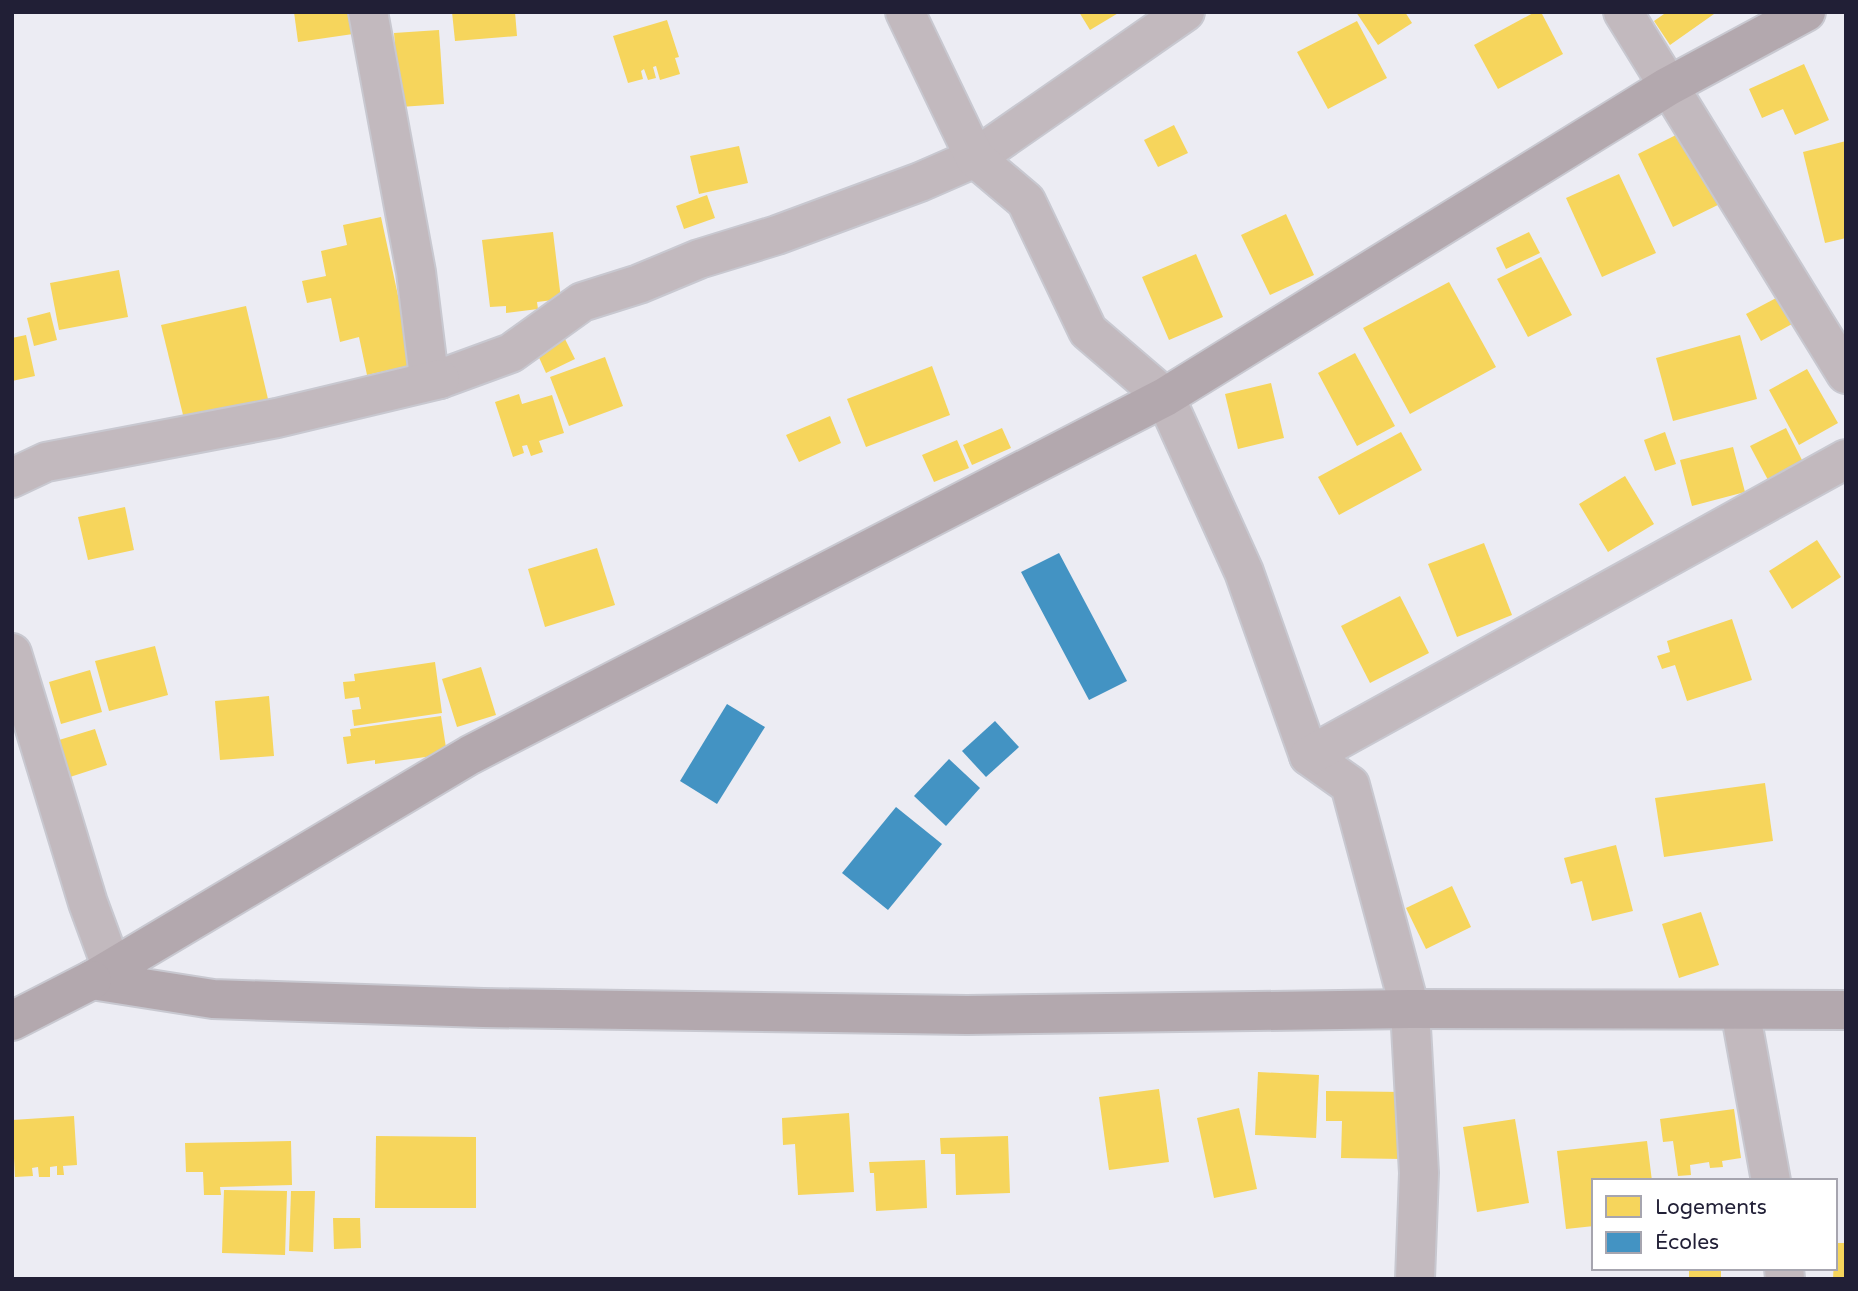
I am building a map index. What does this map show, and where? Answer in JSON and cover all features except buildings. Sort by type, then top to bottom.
[{"type":"main road","points":[[12,1021],[102,974],[470,755],[1164,397],[1667,87],[1806,12]]},
{"type":"main road","points":[[102,974],[213,999],[483,1008],[967,1016],[1410,1009],[1846,1010]]},
{"type":"street","points":[[368,12],[416,272],[428,369],[440,379]]},
{"type":"street","points":[[905,12],[975,158],[1026,201],[1088,331],[1164,397],[1244,572],[1308,756],[1350,785],[1410,1009],[1419,1173],[1415,1279]]},
{"type":"street","points":[[12,478],[46,462],[277,418],[440,379],[511,354],[582,302],[639,284],[699,259],[788,231],[920,182],[975,158],[1185,12]]},
{"type":"street","points":[[1623,12],[1846,374]]},
{"type":"street","points":[[1308,756],[1846,459]]},
{"type":"street","points":[[12,653],[88,904],[102,974]]},
{"type":"street","points":[[1740,1010],[1770,1179]]}]
